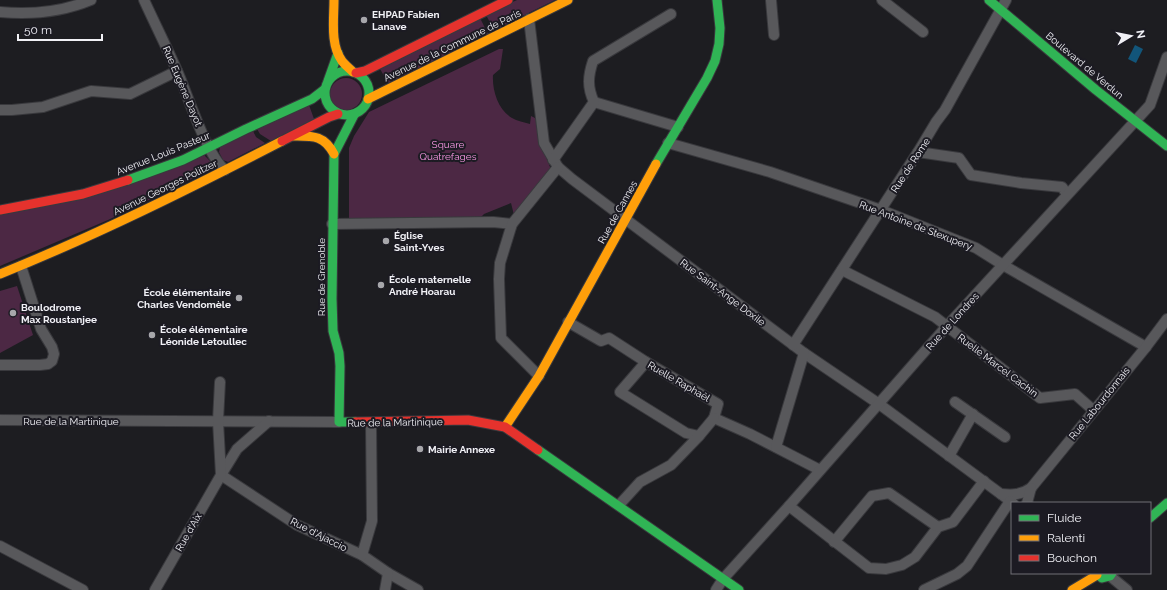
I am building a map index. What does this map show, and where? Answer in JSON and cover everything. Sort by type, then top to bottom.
[{"type":"main road","points":[[334,0],[334,30],[338,53],[341,60],[363,78],[369,91],[368,99],[363,108],[354,115],[340,115],[331,110],[325,97],[326,85],[338,53]]},
{"type":"main road","name":"Avenue de la Commune de Paris","points":[[355,73],[365,71],[508,0]]},
{"type":"main road","name":"Avenue de la Commune de Paris","points":[[368,99],[568,0]]},
{"type":"main road","name":"Rue de Cannes","points":[[505,427],[539,376],[668,143],[707,78],[715,61],[719,44],[720,28],[717,0]]},
{"type":"main road","name":"Boulevard de Verdun","points":[[989,0],[1096,90],[1167,146]]},
{"type":"main road","points":[[326,85],[337,73],[342,71],[355,73]]},
{"type":"main road","name":"Avenue Louis Pasteur","points":[[0,210],[84,194],[183,160],[312,99],[326,85]]},
{"type":"main road","name":"Rue de Grenoble","points":[[340,115],[344,134]]},
{"type":"main road","name":"Avenue Georges Politzer","points":[[0,274],[94,234],[329,117],[340,115]]},
{"type":"main road","name":"Rue de Grenoble","points":[[339,422],[339,353],[332,331],[332,224],[334,154],[354,115]]},
{"type":"main road","points":[[292,136],[314,136],[323,139],[332,148],[334,154]]},
{"type":"main road","name":"Rue de la Martinique","points":[[339,422],[371,423],[468,420],[505,427],[739,590]]},
{"type":"main road","points":[[1151,517],[1167,503]]},
{"type":"main road","points":[[1073,589],[1076,574]]},
{"type":"main road","points":[[1073,589],[1096,574],[1102,578],[1111,575]]},
{"type":"street","points":[[0,12],[39,13],[62,9],[91,0]]},
{"type":"street","name":"Rue Eugène Dayot","points":[[144,0],[177,71],[209,148],[220,166],[225,170]]},
{"type":"street","points":[[771,0],[774,35]]},
{"type":"street","points":[[882,0],[923,32]]},
{"type":"street","name":"Rue de Rome","points":[[793,345],[945,110],[1006,0]]},
{"type":"street","points":[[671,14],[593,61],[589,75],[589,93],[594,102],[678,127]]},
{"type":"street","name":"Rue Saint-Ange Doxile","points":[[529,19],[544,143],[555,163],[572,179],[793,345],[879,404],[1012,502]]},
{"type":"street","name":"Rue de Londres","points":[[716,590],[723,579],[879,404],[946,326],[1150,105],[1167,57]]},
{"type":"street","points":[[0,110],[43,107],[92,91],[130,94],[177,71]]},
{"type":"street","points":[[539,376],[501,338],[499,279],[500,263],[512,224],[555,163],[594,102]]},
{"type":"street","name":"Rue Antoine de Stexupery","points":[[668,143],[770,172],[881,210],[976,248],[1146,347]]},
{"type":"street","points":[[918,152],[959,158],[971,175],[1021,183],[1062,187],[1067,194]]},
{"type":"street","points":[[332,224],[493,222],[512,224]]},
{"type":"street","points":[[0,365],[48,364],[52,361],[54,354],[52,347],[41,329],[21,266]]},
{"type":"street","name":"Ruelle Marcel Cachin","points":[[842,270],[935,317],[1040,398],[1075,394],[1093,410]]},
{"type":"street","name":"Rue Labourdonnais","points":[[1031,488],[1167,319]]},
{"type":"street","name":"Ruelle Raphaël","points":[[568,322],[601,341],[609,338],[646,362],[718,404],[714,418]]},
{"type":"street","points":[[776,447],[804,353]]},
{"type":"street","points":[[646,362],[620,392],[686,433],[699,436]]},
{"type":"street","points":[[220,382],[218,421],[221,475]]},
{"type":"street","points":[[955,402],[1005,437]]},
{"type":"street","points":[[949,456],[973,414]]},
{"type":"street","points":[[619,505],[640,482],[671,464],[699,436],[714,418],[750,434],[820,470]]},
{"type":"street","name":"Rue de la Martinique","points":[[0,420],[339,422]]},
{"type":"street","name":"Rue d'Aix","points":[[155,590],[237,449],[269,421]]},
{"type":"street","points":[[362,555],[372,521],[371,423]]},
{"type":"street","name":"Rue d'Ajaccio","points":[[221,475],[297,525],[362,555],[388,573],[418,590]]},
{"type":"street","points":[[789,506],[869,568],[886,569],[902,565],[915,557],[938,527],[953,522],[984,481]]},
{"type":"street","points":[[1002,494],[1024,493],[1031,488]]},
{"type":"street","points":[[1027,502],[1031,488]]},
{"type":"street","points":[[834,542],[872,496],[889,493],[938,527]]},
{"type":"street","points":[[924,590],[957,574],[967,566],[1011,503]]},
{"type":"street","points":[[0,546],[83,590]]},
{"type":"street","points":[[385,590],[388,573]]},
{"type":"street","points":[[1111,575],[1124,589]]},
{"type":"green space","points":[[517,0],[555,0],[494,30],[486,15]]},
{"type":"green space","points":[[480,18],[488,34],[388,83],[379,67]]},
{"type":"green space","name":"Square Quatrefages","points":[[499,49],[503,49],[500,69],[493,75],[497,99],[503,110],[514,119],[530,124],[531,116],[537,119],[541,144],[551,170],[514,215],[511,203],[484,214],[481,217],[349,221],[349,148],[354,136],[369,112]]},
{"type":"green space","points":[[343,78],[349,78],[359,85],[362,94],[361,100],[355,107],[349,110],[343,110],[333,103],[330,97],[330,91],[337,81]]},
{"type":"green space","points":[[309,105],[314,119],[271,141],[260,134],[257,129]]},
{"type":"green space","points":[[253,131],[256,137],[265,143],[228,162],[223,160],[219,152],[220,147]]},
{"type":"green space","points":[[204,155],[211,162],[208,171],[108,220],[0,266],[0,213]]},
{"type":"green space","name":"Boulodrome Max Roustanjee","points":[[17,286],[33,335],[0,353],[0,291]]},
{"type":"water","points":[[1135,45],[1143,49],[1136,63],[1128,59]]},
{"type":"traffic: fast","points":[[656,164],[707,78],[715,61],[719,44],[720,28],[717,0]]},
{"type":"traffic: fast","points":[[989,0],[1096,90],[1167,146]]},
{"type":"traffic: fast","points":[[328,81],[338,53]]},
{"type":"traffic: fast","points":[[343,71],[351,71],[363,77],[369,89],[369,93],[369,97],[363,109],[351,115],[343,115],[331,109],[325,97],[325,89],[331,77],[343,71]]},
{"type":"traffic: fast","points":[[128,180],[183,160],[312,99],[325,89]]},
{"type":"traffic: fast","points":[[354,115],[334,154],[332,299],[333,331],[339,353],[340,366],[339,422],[355,422]]},
{"type":"traffic: fast","points":[[538,450],[739,590]]},
{"type":"traffic: fast","points":[[1151,517],[1167,503]]},
{"type":"traffic: fast","points":[[1097,574],[1102,578],[1110,576],[1111,574]]},
{"type":"traffic: slow","points":[[334,0],[334,40],[338,55],[353,72]]},
{"type":"traffic: slow","points":[[368,99],[568,0]]},
{"type":"traffic: slow","points":[[294,136],[307,136],[322,140],[334,154]]},
{"type":"traffic: slow","points":[[0,274],[72,244],[142,211],[282,141]]},
{"type":"traffic: slow","points":[[505,427],[539,376],[656,164]]},
{"type":"traffic: slow","points":[[1072,590],[1097,575]]},
{"type":"traffic: jam","points":[[356,73],[365,71],[508,0]]},
{"type":"traffic: jam","points":[[282,141],[329,117],[338,114]]},
{"type":"traffic: jam","points":[[0,210],[83,194],[128,180]]},
{"type":"traffic: jam","points":[[355,422],[468,420],[505,427],[538,450]]},
{"type":"place","name":"EHPAD Fabien Lanave","points":[[364,20]]},
{"type":"place","name":"Église Saint-Yves","points":[[386,241]]},
{"type":"place","name":"École maternelle André Hoarau","points":[[381,285]]},
{"type":"place","name":"École élémentaire Charles Vendomèle","points":[[239,298]]},
{"type":"place","name":"Boulodrome Max Roustanjee","points":[[13,313]]},
{"type":"place","name":"École élémentaire Léonide Letoullec","points":[[152,335]]},
{"type":"place","name":"Mairie Annexe","points":[[420,449]]}]
